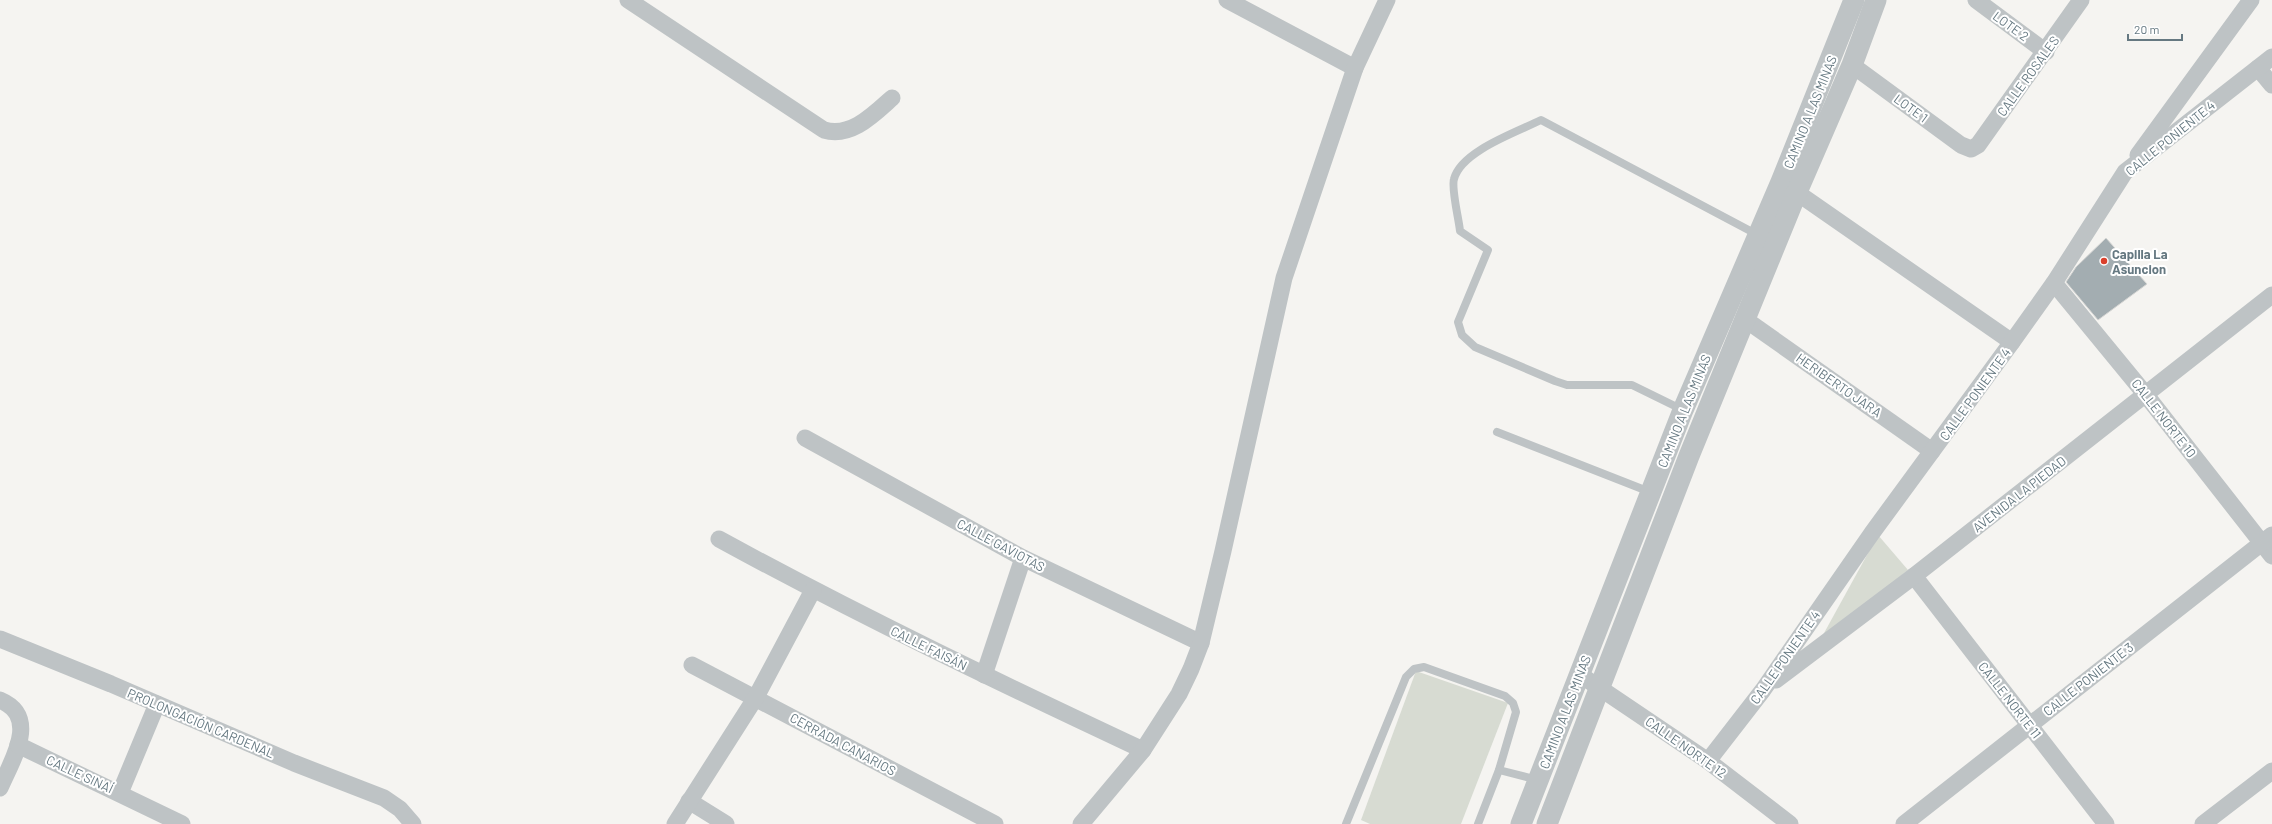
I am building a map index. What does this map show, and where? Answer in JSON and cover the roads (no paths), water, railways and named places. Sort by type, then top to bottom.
[{"type":"street","points":[[628,0],[824,130],[833,133],[842,132],[856,126],[872,116],[892,98]]},
{"type":"street","points":[[1227,0],[1356,68]]},
{"type":"street","points":[[1081,824],[1143,750],[1179,694],[1201,643],[1284,278],[1356,68],[1388,0]]},
{"type":"street","name":"CAMINO A LAS MINAS","points":[[1552,821],[1601,687],[1689,456],[1746,320],[1789,187],[1854,0]]},
{"type":"street","name":"CAMINO A LAS MINAS","points":[[1521,824],[1651,492],[1758,235],[1789,187],[1852,65],[1876,0]]},
{"type":"street","name":"LOTE 2","points":[[1976,0],[2046,52]]},
{"type":"street","name":"CALLE ROSALES","points":[[1971,149],[1978,145],[2046,52],[2081,0]]},
{"type":"street","points":[[2125,172],[2251,0]]},
{"type":"street","name":"CALLE PONIENTE 4","points":[[1708,761],[1763,690],[1872,533],[2054,283],[2125,172],[2272,58]]},
{"type":"street","name":"LOTE 1","points":[[1852,65],[1961,145],[1971,149]]},
{"type":"street","points":[[2258,68],[2272,85]]},
{"type":"street","points":[[1789,187],[2012,342]]},
{"type":"street","name":"CALLE NORTE 10","points":[[2054,283],[2269,544]]},
{"type":"street","name":"AVENIDA LA PIEDAD","points":[[1763,690],[1914,576],[2272,295]]},
{"type":"street","name":"HERIBERTO JARA","points":[[1746,320],[1932,451]]},
{"type":"street","name":"CALLE GAVIOTAS","points":[[805,438],[1023,558],[1201,643]]},
{"type":"street","name":"CALLE FAISÁN","points":[[719,539],[813,590],[984,675],[1143,750]]},
{"type":"street","name":"CALLE PONIENTE 3","points":[[1904,824],[2029,725],[2269,544]]},
{"type":"street","points":[[984,675],[1023,558]]},
{"type":"street","name":"CALLE NORTE 11","points":[[1914,576],[2106,824]]},
{"type":"street","points":[[675,824],[756,697],[813,590]]},
{"type":"street","name":"PROLONGACIÓN CARDENAL","points":[[0,639],[294,763],[384,798],[400,808],[413,824]]},
{"type":"street","name":"CERRADA CANARIOS","points":[[692,665],[756,697],[873,761],[995,824]]},
{"type":"street","name":"CALLE NORTE 12","points":[[1579,674],[1601,687],[1708,761],[1790,824]]},
{"type":"street","points":[[0,700],[8,704],[18,713],[22,725],[18,745],[0,788]]},
{"type":"street","points":[[120,793],[157,704]]},
{"type":"street","name":"CALLE SINAÍ","points":[[18,745],[182,824]]},
{"type":"street","points":[[2203,824],[2272,771]]},
{"type":"street","points":[[689,801],[726,824]]},
{"type":"lane","points":[[1684,410],[1632,385],[1568,385],[1475,347],[1462,335],[1458,322],[1488,250],[1460,231],[1453,180],[1459,167],[1470,156],[1541,120],[1758,235]]},
{"type":"lane","points":[[1497,432],[1651,492]]},
{"type":"lane","points":[[1346,824],[1406,677],[1414,669],[1424,667],[1505,696],[1513,703],[1516,712],[1499,770],[1478,824]]},
{"type":"lane","points":[[1499,770],[1538,780]]},
{"type":"place","name":"Capilla La Asuncion","points":[[2104,261]]}]
